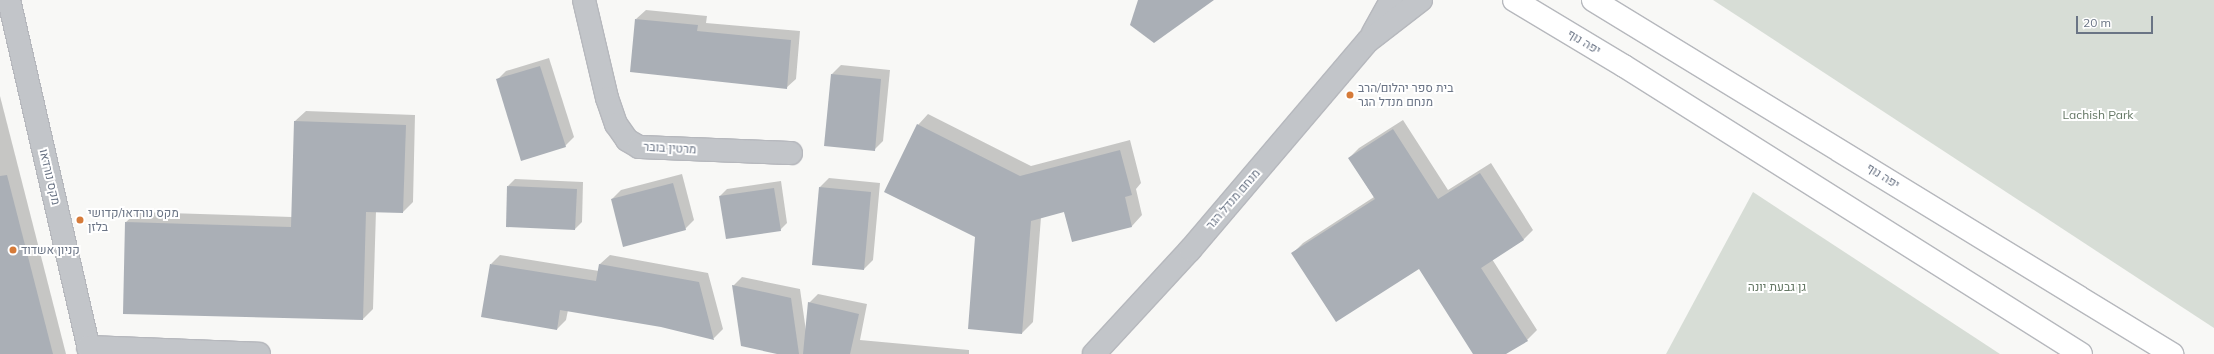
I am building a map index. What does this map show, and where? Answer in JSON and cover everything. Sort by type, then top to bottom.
[{"type":"main road","name":"יפה נוף","points":[[1514,0],[1624,66],[2081,354]]},
{"type":"main road","name":"יפה נוף","points":[[1593,0],[2172,354]]},
{"type":"street","name":"מקס נורדאו","points":[[9,0],[89,350]]},
{"type":"street","name":"מרטין בובר","points":[[584,0],[607,98],[616,124],[627,140],[639,147],[791,153]]},
{"type":"street","points":[[1368,41],[1391,0]]},
{"type":"street","points":[[1368,41],[1421,0]]},
{"type":"street","name":"מנחם מנדל הגר","points":[[1094,354],[1190,250],[1368,41]]},
{"type":"street","points":[[89,350],[259,354]]},
{"type":"green space","name":"Lachish Park","points":[[1713,0],[2214,0],[2214,328]]},
{"type":"green space","name":"גן גבעת יונה","points":[[1753,192],[2000,354],[1666,354]]},
{"type":"building","points":[[1138,0],[1214,0],[1154,43],[1130,25]]},
{"type":"building","points":[[635,19],[698,25],[697,31],[791,40],[787,89],[630,72]]},
{"type":"building","points":[[540,66],[566,147],[521,161],[496,79]]},
{"type":"building","points":[[831,74],[881,79],[875,151],[824,146]]},
{"type":"building","points":[[294,121],[406,125],[403,213],[366,212],[363,320],[123,314],[125,222],[291,227]]},
{"type":"building","points":[[917,124],[1020,176],[1120,150],[1132,195],[1125,197],[1132,227],[1072,242],[1064,212],[1031,221],[1022,334],[968,329],[975,237],[884,192]]},
{"type":"building","points":[[1393,129],[1438,199],[1480,173],[1524,240],[1481,268],[1528,341],[1506,354],[1473,354],[1419,269],[1336,322],[1291,253],[1375,199],[1348,158]]},
{"type":"building","name":"קניון אשדוד","points":[[7,175],[53,354],[0,354],[0,176]]},
{"type":"building","points":[[673,183],[686,230],[623,247],[611,199]]},
{"type":"building","points":[[507,186],[577,189],[575,230],[506,227]]},
{"type":"building","points":[[819,187],[871,192],[864,270],[812,265]]},
{"type":"building","points":[[774,188],[781,231],[726,239],[719,196]]},
{"type":"building","points":[[490,264],[596,281],[599,264],[699,282],[714,340],[661,327],[560,310],[557,330],[481,317]]},
{"type":"building","points":[[732,285],[791,298],[799,354],[777,354],[741,346]]},
{"type":"building","points":[[808,302],[859,314],[850,354],[803,354]]},
{"type":"place","name":"בית ספר יהלום/הרב מנחם מנדל הגר","points":[[1350,95]]},
{"type":"place","name":"מקס נורדאו/קדושי בלזן","points":[[80,220]]},
{"type":"place","name":"קניון אשדוד","points":[[13,250]]}]
